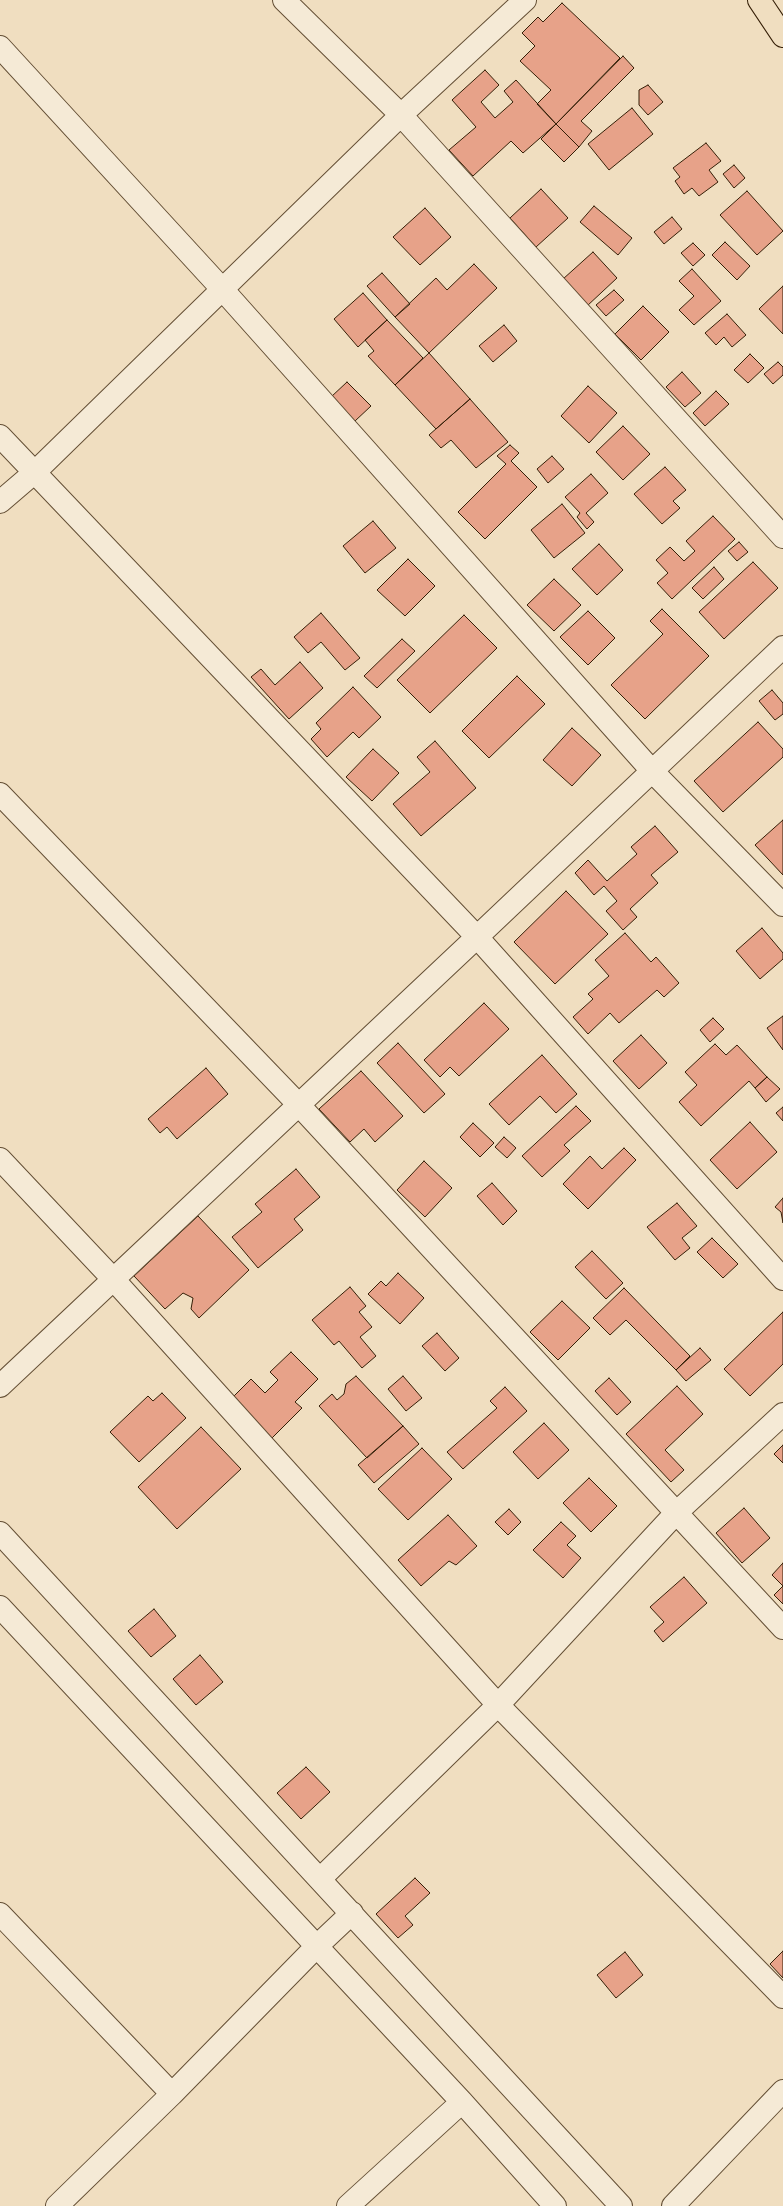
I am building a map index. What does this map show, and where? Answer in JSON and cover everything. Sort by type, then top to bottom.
[{"type":"main road","points":[[759,0],[783,36]]},
{"type":"street","points":[[284,0],[401,115],[783,537]]},
{"type":"street","points":[[0,502],[35,472],[401,115],[525,0]]},
{"type":"street","points":[[0,47],[222,290],[652,772],[783,905]]},
{"type":"street","points":[[0,436],[477,937],[783,1279]]},
{"type":"street","points":[[0,1386],[652,772],[783,646]]},
{"type":"street","points":[[0,794],[298,1104],[783,1628]]},
{"type":"street","points":[[0,1159],[114,1280],[498,1706],[783,1997]]},
{"type":"street","points":[[320,1880],[498,1706],[676,1513],[783,1414]]},
{"type":"street","points":[[0,1533],[621,2206]]},
{"type":"street","points":[[0,1607],[462,2102],[555,2206]]},
{"type":"street","points":[[57,2206],[172,2094],[316,1946],[352,1913]]},
{"type":"street","points":[[0,1914],[172,2094]]},
{"type":"street","points":[[673,2206],[783,2091]]},
{"type":"street","points":[[348,2206],[462,2102]]},
{"type":"building","points":[[562,3],[620,58],[556,124],[537,104],[551,90],[520,61],[535,46],[522,33],[538,17],[543,22]]},
{"type":"building","points":[[623,56],[634,68],[581,121],[592,131],[579,147],[556,124]]},
{"type":"building","points":[[485,70],[499,85],[481,102],[495,118],[513,102],[504,91],[516,80],[556,124],[523,153],[511,141],[473,176],[449,150],[476,127],[452,100]]},
{"type":"building","points":[[648,85],[663,102],[648,115],[639,105],[639,90]]},
{"type":"building","points":[[632,108],[653,134],[609,170],[588,144]]},
{"type":"building","points":[[556,124],[579,147],[564,162],[541,139]]},
{"type":"building","points":[[706,143],[721,161],[709,170],[718,182],[699,196],[692,188],[684,194],[675,181],[680,177],[673,168]]},
{"type":"building","points":[[734,165],[745,178],[734,188],[723,174]]},
{"type":"building","points":[[541,189],[568,218],[536,247],[510,218]]},
{"type":"building","points":[[747,191],[783,231],[757,255],[720,215]]},
{"type":"building","points":[[594,206],[632,238],[618,255],[580,222]]},
{"type":"building","points":[[425,208],[451,237],[420,265],[393,237]]},
{"type":"building","points":[[672,217],[682,229],[664,244],[654,232]]},
{"type":"building","points":[[725,242],[750,266],[737,280],[712,255]]},
{"type":"building","points":[[693,243],[705,255],[693,266],[681,253]]},
{"type":"building","points":[[593,252],[617,278],[587,306],[563,279]]},
{"type":"building","points":[[474,264],[497,288],[429,353],[395,317],[436,278],[447,290]]},
{"type":"building","points":[[692,269],[721,301],[694,325],[679,310],[694,296],[679,281]]},
{"type":"building","points":[[382,273],[410,304],[395,317],[367,286]]},
{"type":"building","points":[[783,286],[783,334],[759,309]]},
{"type":"building","points":[[614,290],[624,300],[606,316],[596,305]]},
{"type":"building","points":[[363,293],[387,320],[358,347],[334,319]]},
{"type":"building","points":[[643,306],[669,332],[641,360],[615,334]]},
{"type":"building","points":[[727,314],[746,335],[732,347],[724,337],[716,345],[705,333]]},
{"type":"building","points":[[387,320],[423,358],[395,385],[368,356],[374,351],[365,340]]},
{"type":"building","points":[[504,325],[517,341],[493,362],[479,346]]},
{"type":"building","points":[[429,353],[470,399],[436,429],[395,385]]},
{"type":"building","points":[[750,354],[764,368],[748,383],[734,370]]},
{"type":"building","points":[[778,362],[783,367],[783,375],[773,384],[764,374]]},
{"type":"building","points":[[682,372],[701,393],[685,407],[666,387]]},
{"type":"building","points":[[347,382],[371,406],[355,421],[331,397]]},
{"type":"building","points":[[588,386],[617,413],[589,443],[561,416]]},
{"type":"building","points":[[716,391],[729,404],[705,426],[693,413]]},
{"type":"building","points":[[470,399],[508,442],[476,468],[451,440],[441,448],[429,435]]},
{"type":"building","points":[[623,426],[650,454],[623,480],[596,452]]},
{"type":"building","points":[[510,445],[519,453],[511,461],[537,487],[485,539],[458,512],[506,464],[497,456]]},
{"type":"building","points":[[552,456],[564,469],[548,483],[537,469]]},
{"type":"building","points":[[665,467],[686,490],[673,501],[680,508],[662,524],[634,494]]},
{"type":"building","points":[[591,474],[608,493],[586,513],[594,522],[587,529],[577,517],[580,513],[565,497]]},
{"type":"building","points":[[562,504],[585,533],[554,558],[531,530]]},
{"type":"building","points":[[713,516],[735,539],[672,599],[657,583],[668,573],[656,560],[670,547],[684,561],[695,551],[686,541]]},
{"type":"building","points":[[373,521],[396,548],[365,573],[343,546]]},
{"type":"building","points":[[739,542],[748,552],[737,561],[728,551]]},
{"type":"building","points":[[599,544],[623,570],[597,595],[572,569]]},
{"type":"building","points":[[408,559],[435,586],[405,616],[377,590]]},
{"type":"building","points":[[753,562],[778,588],[724,639],[699,612]]},
{"type":"building","points":[[714,567],[724,579],[703,599],[692,588]]},
{"type":"building","points":[[554,579],[581,605],[554,631],[527,605]]},
{"type":"building","points":[[662,609],[709,656],[645,719],[611,685],[663,634],[650,621]]},
{"type":"building","points":[[588,611],[615,638],[588,665],[560,637]]},
{"type":"building","points":[[321,613],[360,658],[345,670],[321,642],[308,653],[294,637]]},
{"type":"building","points":[[464,615],[497,648],[430,713],[397,680]]},
{"type":"building","points":[[402,639],[415,651],[377,688],[364,676]]},
{"type":"building","points":[[300,662],[323,688],[289,719],[251,677],[261,669],[275,685]]},
{"type":"building","points":[[517,676],[545,704],[489,758],[462,731]]},
{"type":"building","points":[[353,687],[381,717],[359,738],[353,732],[327,757],[311,739],[321,729],[316,723]]},
{"type":"building","points":[[772,690],[783,703],[783,714],[775,720],[759,701]]},
{"type":"building","points":[[758,722],[783,749],[783,757],[723,812],[694,781]]},
{"type":"building","points":[[572,728],[601,755],[572,786],[543,760]]},
{"type":"building","points":[[435,741],[476,788],[421,836],[393,804],[430,772],[417,757]]},
{"type":"building","points":[[373,749],[399,773],[372,801],[346,777]]},
{"type":"building","points":[[783,820],[783,875],[755,845]]},
{"type":"building","points":[[655,826],[678,852],[651,875],[658,883],[630,909],[637,917],[623,930],[606,911],[617,901],[604,886],[594,895],[575,873],[588,860],[607,881],[637,854],[631,847]]},
{"type":"building","points":[[566,891],[608,934],[555,984],[514,942]]},
{"type":"building","points":[[762,928],[783,953],[783,959],[760,979],[736,951]]},
{"type":"building","points":[[625,933],[651,962],[656,957],[679,983],[664,997],[657,990],[619,1023],[610,1013],[588,1034],[573,1017],[593,999],[588,994],[609,976],[595,960]]},
{"type":"building","points":[[484,1003],[509,1029],[459,1076],[450,1067],[440,1077],[424,1060]]},
{"type":"building","points":[[783,1016],[783,1050],[767,1028]]},
{"type":"building","points":[[713,1018],[724,1029],[710,1042],[700,1030]]},
{"type":"building","points":[[641,1035],[667,1063],[639,1089],[613,1061]]},
{"type":"building","points":[[398,1043],[445,1094],[424,1113],[377,1063]]},
{"type":"building","points":[[715,1044],[726,1055],[737,1045],[767,1077],[755,1088],[749,1081],[701,1126],[679,1102],[697,1085],[685,1072]]},
{"type":"building","points":[[542,1055],[577,1094],[556,1113],[540,1096],[509,1125],[489,1104]]},
{"type":"building","points":[[206,1068],[228,1094],[177,1139],[167,1127],[160,1133],[148,1119]]},
{"type":"building","points":[[361,1071],[403,1116],[375,1142],[364,1129],[350,1142],[319,1109]]},
{"type":"building","points":[[767,1077],[780,1089],[766,1102],[755,1088]]},
{"type":"building","points":[[576,1106],[591,1121],[564,1145],[570,1151],[542,1177],[522,1156]]},
{"type":"building","points":[[783,1107],[783,1121],[776,1113]]},
{"type":"building","points":[[750,1122],[777,1152],[737,1189],[710,1160]]},
{"type":"building","points":[[473,1123],[494,1143],[480,1157],[460,1137]]},
{"type":"building","points":[[504,1137],[516,1148],[507,1158],[495,1147]]},
{"type":"building","points":[[624,1148],[636,1160],[588,1209],[563,1184],[590,1156],[602,1169]]},
{"type":"building","points":[[424,1161],[452,1188],[425,1217],[397,1190]]},
{"type":"building","points":[[296,1169],[320,1197],[294,1219],[303,1230],[258,1268],[232,1237],[262,1212],[255,1204]]},
{"type":"building","points":[[492,1183],[517,1211],[503,1225],[477,1196]]},
{"type":"building","points":[[783,1198],[783,1223],[781,1212],[775,1207]]},
{"type":"building","points":[[677,1203],[697,1226],[682,1238],[690,1248],[675,1260],[647,1227]]},
{"type":"building","points":[[198,1216],[249,1270],[199,1318],[191,1309],[193,1298],[183,1293],[165,1309],[134,1276]]},
{"type":"building","points":[[712,1238],[738,1264],[723,1278],[697,1252]]},
{"type":"building","points":[[592,1251],[623,1283],[606,1299],[575,1267]]},
{"type":"building","points":[[398,1273],[424,1298],[400,1324],[368,1294],[381,1281],[386,1286]]},
{"type":"building","points":[[350,1287],[366,1306],[359,1312],[372,1327],[360,1337],[376,1356],[362,1368],[339,1341],[334,1345],[312,1320]]},
{"type":"building","points":[[624,1288],[690,1356],[676,1370],[626,1320],[610,1335],[593,1318]]},
{"type":"building","points":[[562,1301],[590,1328],[558,1360],[530,1332]]},
{"type":"building","points":[[783,1312],[783,1364],[750,1396],[724,1369]]},
{"type":"building","points":[[437,1333],[459,1358],[445,1371],[422,1346]]},
{"type":"building","points":[[700,1348],[711,1360],[686,1381],[676,1370]]},
{"type":"building","points":[[291,1352],[318,1379],[295,1402],[302,1408],[269,1441],[229,1401],[251,1379],[265,1393],[278,1380],[270,1372]]},
{"type":"building","points":[[356,1376],[403,1426],[367,1458],[319,1406],[332,1394],[337,1400],[344,1394],[346,1384]]},
{"type":"building","points":[[403,1376],[422,1398],[406,1411],[388,1389]]},
{"type":"building","points":[[609,1378],[631,1402],[617,1415],[595,1391]]},
{"type":"building","points":[[677,1386],[703,1414],[665,1450],[684,1470],[671,1482],[626,1434]]},
{"type":"building","points":[[505,1387],[527,1411],[463,1469],[447,1452],[497,1408],[490,1401]]},
{"type":"building","points":[[162,1393],[186,1418],[139,1462],[110,1432],[148,1396],[153,1401]]},
{"type":"building","points":[[544,1423],[569,1450],[538,1479],[513,1452]]},
{"type":"building","points":[[403,1426],[419,1444],[374,1483],[358,1465]]},
{"type":"building","points":[[201,1427],[241,1469],[177,1529],[138,1487]]},
{"type":"building","points":[[783,1445],[783,1463],[774,1454]]},
{"type":"building","points":[[422,1448],[452,1479],[408,1520],[378,1489]]},
{"type":"building","points":[[589,1478],[617,1506],[591,1532],[563,1503]]},
{"type":"building","points":[[744,1508],[770,1538],[742,1563],[716,1533]]},
{"type":"building","points":[[509,1509],[521,1522],[508,1535],[495,1522]]},
{"type":"building","points":[[448,1515],[477,1546],[456,1565],[449,1561],[421,1586],[398,1560]]},
{"type":"building","points":[[561,1522],[576,1536],[567,1545],[581,1558],[563,1578],[533,1550]]},
{"type":"building","points":[[783,1563],[783,1586],[772,1575]]},
{"type":"building","points":[[684,1577],[707,1603],[663,1642],[654,1631],[664,1622],[650,1607]]},
{"type":"building","points":[[783,1586],[783,1604],[774,1595]]},
{"type":"building","points":[[154,1609],[176,1636],[151,1657],[128,1631]]},
{"type":"building","points":[[200,1655],[223,1682],[196,1705],[173,1679]]},
{"type":"building","points":[[306,1767],[330,1792],[301,1819],[277,1793]]},
{"type":"building","points":[[415,1878],[430,1893],[405,1916],[413,1925],[398,1938],[376,1914]]},
{"type":"building","points":[[783,1951],[783,1978],[770,1964]]},
{"type":"building","points":[[625,1952],[643,1975],[616,1998],[597,1975]]}]
